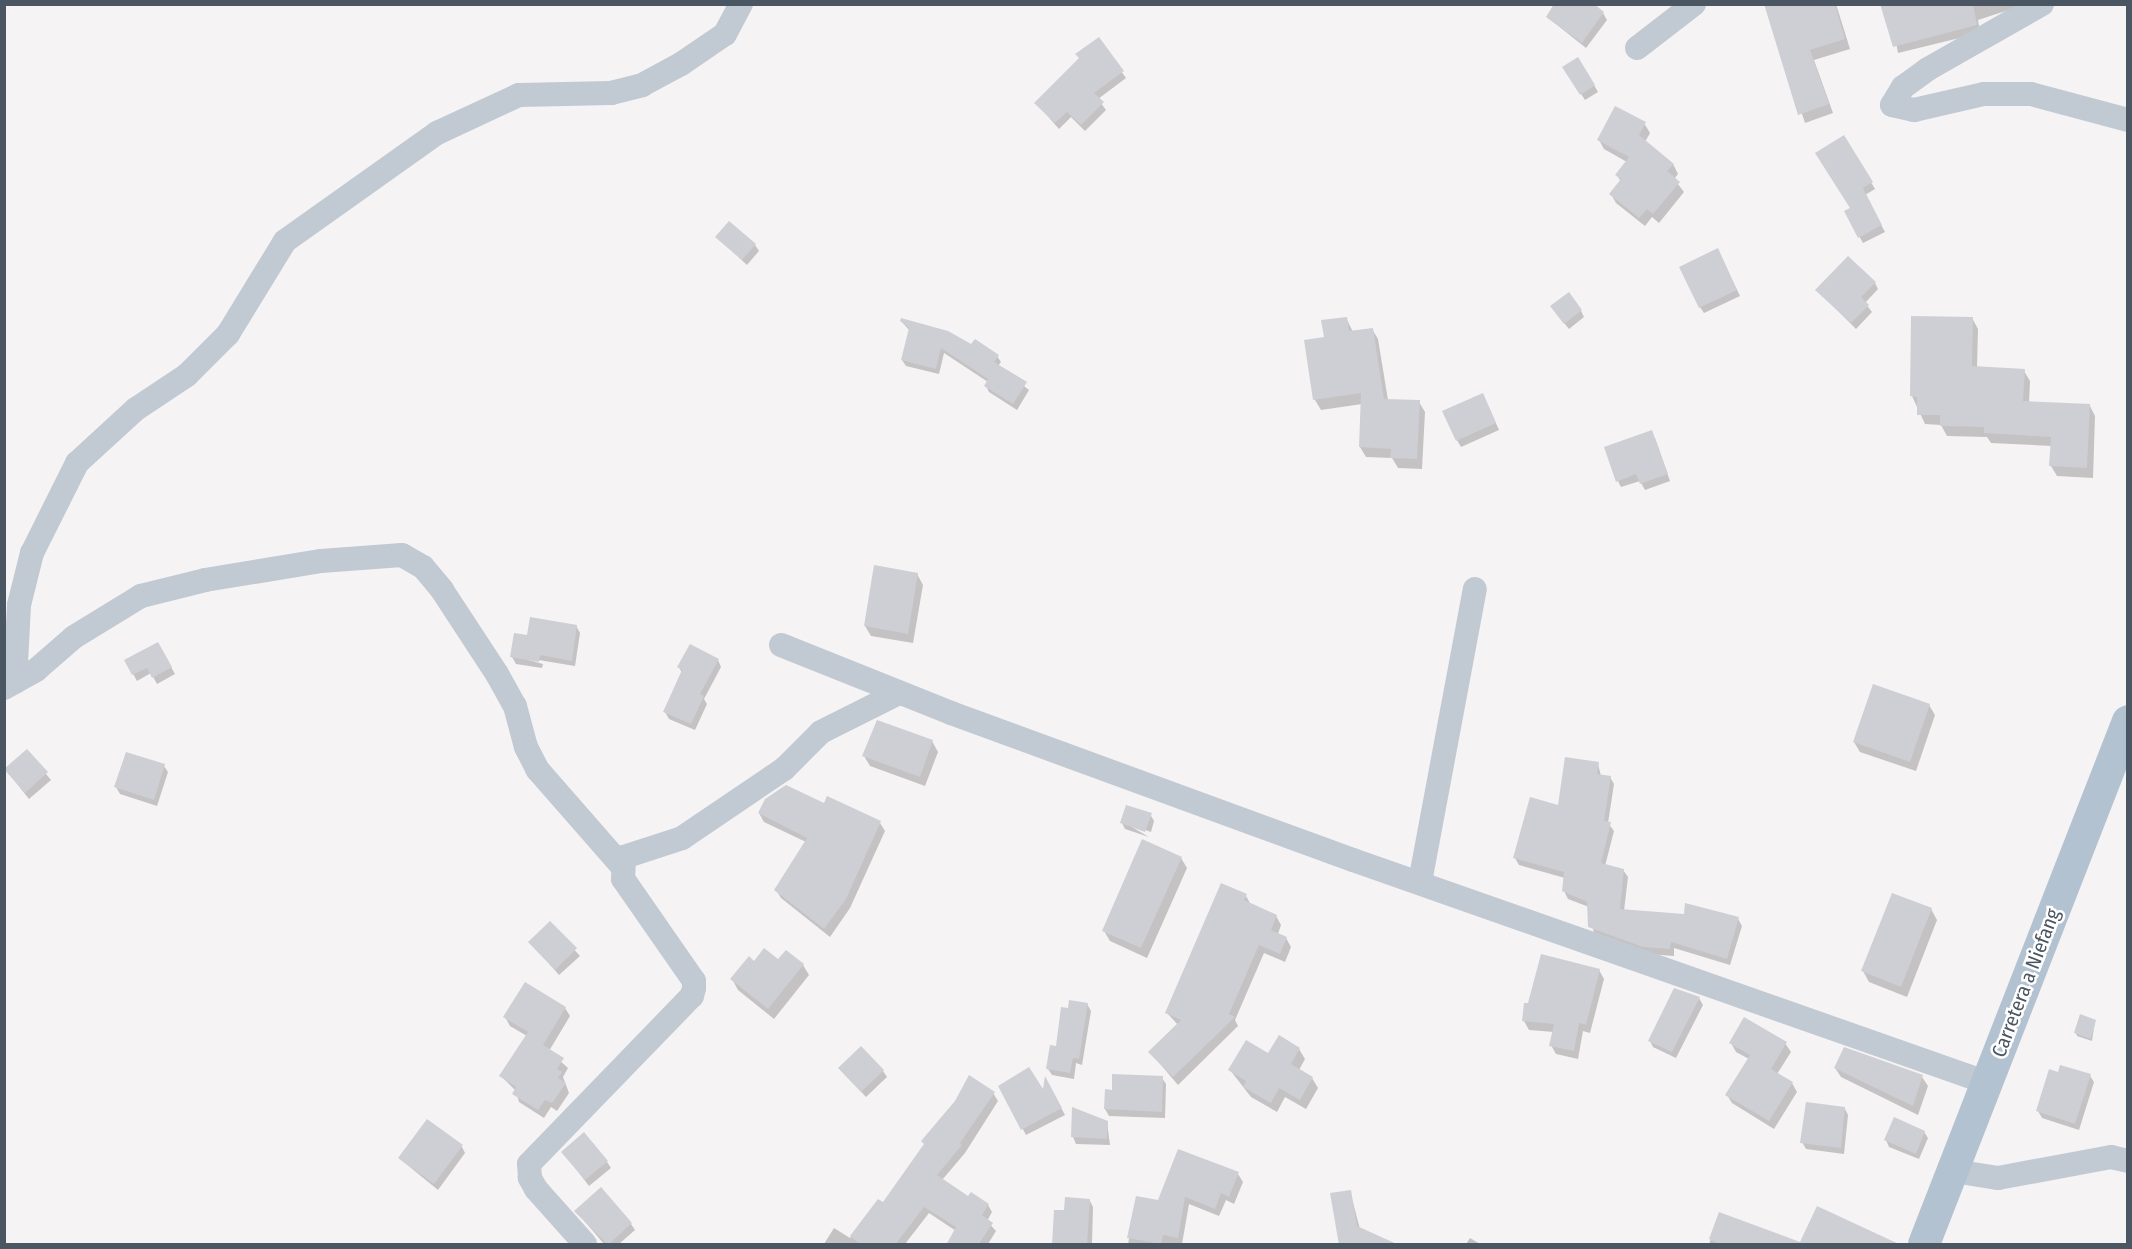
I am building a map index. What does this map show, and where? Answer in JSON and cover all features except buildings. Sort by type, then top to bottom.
[{"type":"main road","name":"Carretera a Niefang","points":[[1924,1245],[2127,721]]},
{"type":"street","points":[[10,685],[18,605],[32,553],[77,463],[136,409],[187,375],[228,334],[285,241],[437,133],[519,95],[611,93],[642,85],[725,34],[741,4]]},
{"type":"street","points":[[1637,48],[1694,4]]},
{"type":"street","points":[[2042,4],[1928,69],[1903,87],[1892,105],[1914,110],[1984,94],[2031,94],[2127,120]]},
{"type":"street","points":[[10,685],[36,670],[74,637],[141,596],[205,580],[321,561],[402,555],[423,567],[497,674],[515,706],[537,769],[621,865],[624,879],[694,981],[692,996],[529,1164],[530,1178],[536,1189],[585,1245]]},
{"type":"street","points":[[1420,882],[1475,589]]},
{"type":"street","points":[[781,645],[899,693],[1420,882],[1988,1083]]},
{"type":"street","points":[[621,865],[632,853],[672,843],[706,823],[784,769],[821,732],[899,693]]},
{"type":"street","points":[[1954,1171],[1998,1178],[2110,1157],[2127,1161]]}]
